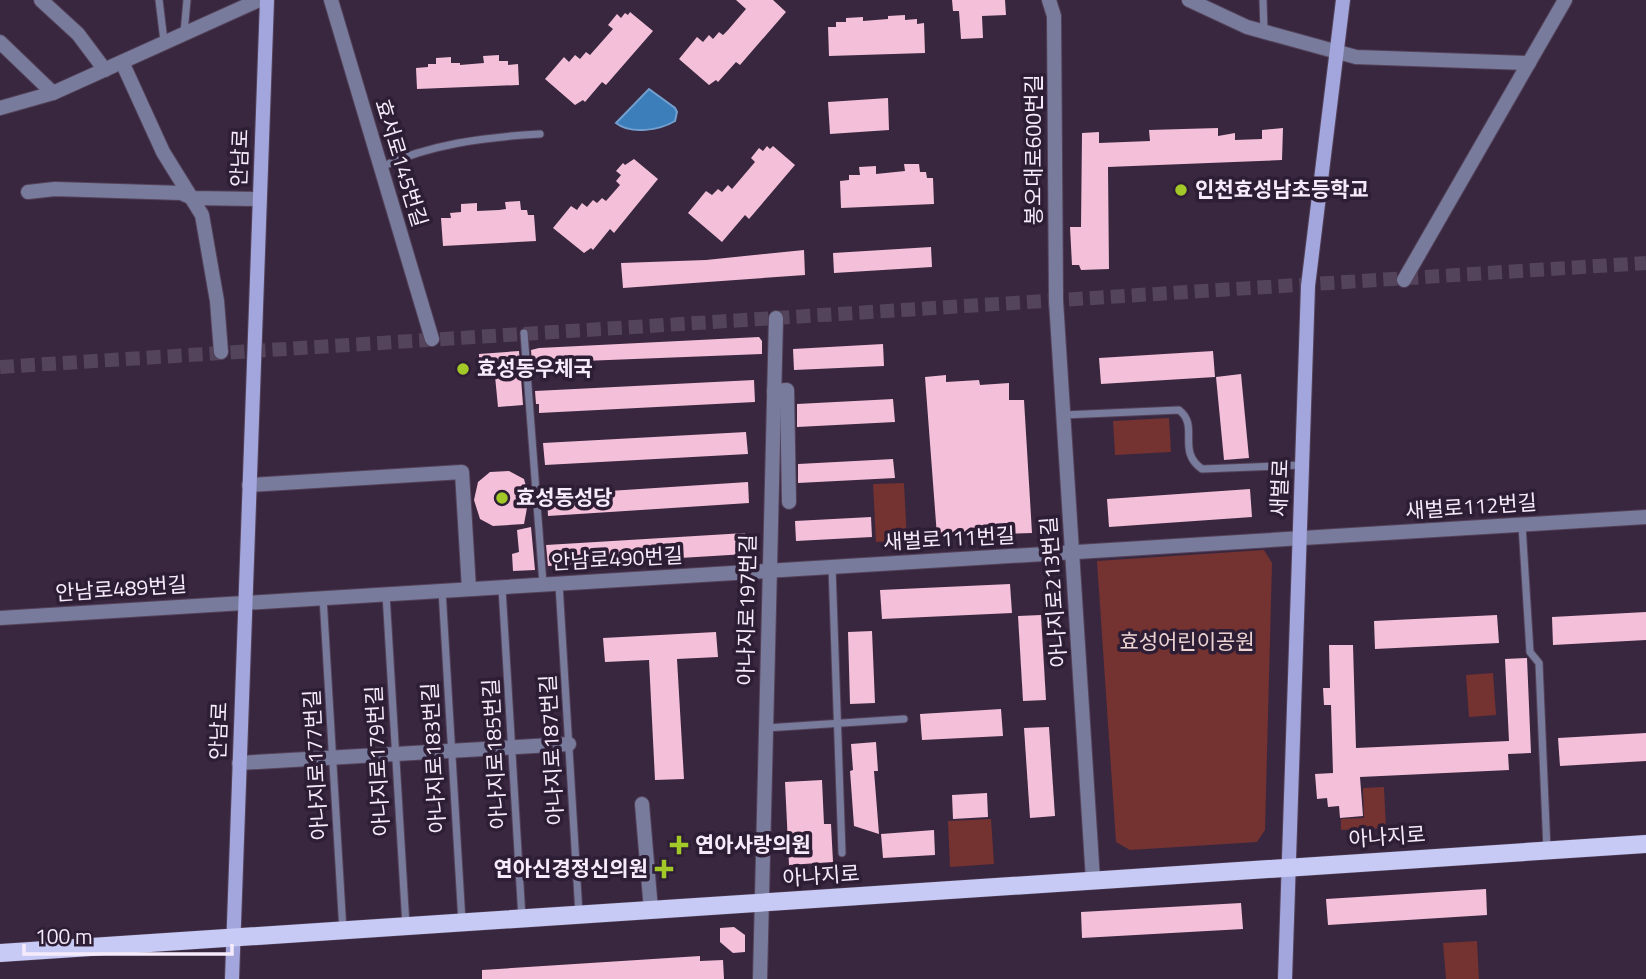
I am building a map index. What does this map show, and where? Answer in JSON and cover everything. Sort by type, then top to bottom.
[{"type":"main road","name":"아나지로","points":[[0,953],[1646,844]]},
{"type":"street","points":[[41,0],[78,34],[105,69]]},
{"type":"street","points":[[0,108],[53,93],[259,0]]},
{"type":"street","name":"안남로","points":[[232,979],[267,0]]},
{"type":"street","name":"효서로145번길","points":[[331,0],[432,339]]},
{"type":"street","name":"봉오대로600번길","points":[[1049,0],[1054,16],[1056,301]]},
{"type":"street","points":[[1189,0],[1247,27],[1356,57],[1529,63]]},
{"type":"street","name":"새벌로","points":[[1285,979],[1308,286],[1343,0]]},
{"type":"street","points":[[1404,280],[1565,0]]},
{"type":"street","points":[[0,42],[53,93]]},
{"type":"street","points":[[122,62],[163,152],[202,215],[217,301],[221,352]]},
{"type":"street","points":[[28,192],[55,189],[181,193],[192,198],[259,199]]},
{"type":"street","name":"아나지로213번길","points":[[1056,301],[1093,880]]},
{"type":"street","name":"아나지로197번길","points":[[760,979],[776,318]]},
{"type":"street","points":[[774,391],[788,390],[789,502]]},
{"type":"street","points":[[249,485],[462,472],[469,589]]},
{"type":"street","name":"새벌로112번길","points":[[1299,539],[1646,517]]},
{"type":"street","name":"새벌로111번길","points":[[768,571],[1299,539]]},
{"type":"street","name":"안남로490번길","points":[[244,602],[768,571]]},
{"type":"street","name":"안남로489번길","points":[[0,618],[244,602]]},
{"type":"street","points":[[239,764],[569,744]]},
{"type":"street","points":[[642,804],[651,910]]},
{"type":"lane","points":[[159,0],[164,41]]},
{"type":"lane","points":[[184,33],[187,0]]},
{"type":"lane","points":[[1263,0],[1264,32]]},
{"type":"lane","points":[[381,168],[404,157],[438,147],[540,134]]},
{"type":"lane","points":[[524,333],[543,584]]},
{"type":"lane","points":[[1063,415],[1179,410],[1188,422],[1190,456],[1193,463],[1202,470],[1302,465]]},
{"type":"lane","points":[[1522,525],[1530,652],[1539,663],[1547,850]]},
{"type":"lane","points":[[832,567],[842,853]]},
{"type":"lane","name":"아나지로187번길","points":[[559,583],[579,915]]},
{"type":"lane","name":"아나지로185번길","points":[[502,587],[522,919]]},
{"type":"lane","name":"아나지로183번길","points":[[442,590],[462,923]]},
{"type":"lane","name":"아나지로179번길","points":[[386,594],[406,927]]},
{"type":"lane","name":"아나지로177번길","points":[[323,597],[343,931]]},
{"type":"lane","points":[[765,728],[904,719]]},
{"type":"green space","points":[[1169,418],[1171,452],[1115,455],[1113,421]]},
{"type":"green space","points":[[904,483],[907,540],[876,542],[873,484]]},
{"type":"green space","name":"효성어린이공원","points":[[1264,550],[1272,563],[1265,830],[1257,842],[1130,850],[1116,842],[1097,561]]},
{"type":"green space","points":[[1493,673],[1496,715],[1469,717],[1466,675]]},
{"type":"green space","points":[[1384,787],[1386,828],[1341,830],[1341,819],[1364,818],[1363,788]]},
{"type":"green space","points":[[991,819],[994,864],[950,867],[948,821]]},
{"type":"green space","points":[[1477,941],[1479,979],[1446,979],[1443,943]]},
{"type":"water","points":[[649,89],[675,108],[675,121],[646,130],[629,129],[616,123]]},
{"type":"building","points":[[736,0],[773,0],[786,12],[740,65],[736,62],[718,82],[716,80],[709,85],[679,59],[697,37],[703,42],[709,35],[713,39],[719,32],[723,35],[728,30],[746,9]]},
{"type":"building","points":[[952,0],[1005,0],[1006,15],[982,16],[983,38],[961,39],[959,11],[953,11]]},
{"type":"building","points":[[630,12],[653,31],[606,85],[602,82],[585,102],[583,100],[575,105],[545,79],[564,57],[569,62],[575,55],[580,59],[586,52],[590,55],[613,29],[608,25],[617,14],[621,18]]},
{"type":"building","points":[[905,15],[905,20],[917,19],[917,24],[924,23],[925,53],[829,56],[828,27],[836,27],[836,22],[846,22],[846,18],[863,17],[863,21]]},
{"type":"building","points":[[499,55],[499,61],[508,61],[508,65],[518,64],[519,85],[417,89],[416,68],[436,64],[436,58],[451,57],[451,63],[460,65],[484,63],[483,56]]},
{"type":"building","points":[[888,98],[889,130],[830,134],[828,102]]},
{"type":"building","points":[[1218,128],[1218,136],[1235,133],[1235,140],[1262,139],[1262,130],[1283,128],[1282,160],[1108,167],[1109,269],[1081,270],[1079,265],[1072,265],[1070,227],[1081,227],[1082,133],[1099,132],[1099,143],[1150,141],[1149,130]]},
{"type":"building","points":[[767,146],[770,149],[773,146],[795,165],[749,219],[745,215],[722,242],[688,213],[706,191],[712,195],[718,189],[722,192],[728,185],[732,189],[755,162],[751,158],[759,148],[763,151]]},
{"type":"building","points":[[634,159],[658,179],[614,233],[610,229],[593,250],[591,248],[584,253],[553,228],[571,206],[577,210],[582,203],[587,207],[593,200],[597,203],[602,198],[606,201],[620,185],[616,181],[621,175],[616,171],[623,163],[625,165]]},
{"type":"building","points":[[904,164],[919,164],[920,172],[926,172],[927,178],[933,178],[934,204],[841,208],[840,181],[849,180],[849,175],[860,175],[859,167],[876,166],[876,174],[905,171]]},
{"type":"building","points":[[520,201],[521,210],[527,210],[528,215],[534,215],[536,241],[443,246],[441,218],[451,218],[450,213],[461,212],[461,204],[477,203],[477,211],[499,210],[506,209],[505,202]]},
{"type":"building","points":[[931,247],[932,267],[834,273],[833,253]]},
{"type":"building","points":[[804,250],[805,275],[623,288],[621,263],[706,260]]},
{"type":"building","points":[[759,337],[762,341],[762,354],[532,363],[531,350],[539,348]]},
{"type":"building","points":[[883,344],[884,366],[794,370],[793,349]]},
{"type":"building","points":[[519,351],[523,405],[498,407],[495,376],[479,375],[479,354]]},
{"type":"building","points":[[1213,351],[1215,377],[1101,384],[1099,358]]},
{"type":"building","points":[[1241,374],[1249,458],[1224,460],[1216,377]]},
{"type":"building","points":[[946,375],[946,382],[979,380],[980,385],[1009,383],[1009,400],[1024,400],[1032,533],[937,536],[925,377]]},
{"type":"building","points":[[754,380],[755,402],[539,413],[539,404],[536,404],[535,391]]},
{"type":"building","points":[[893,399],[895,422],[797,427],[797,404]]},
{"type":"building","points":[[746,432],[748,454],[545,465],[543,443]]},
{"type":"building","points":[[893,459],[895,478],[798,483],[798,464]]},
{"type":"building","name":"효성동성당","points":[[509,471],[524,479],[529,497],[524,524],[493,526],[480,519],[474,500],[478,482],[490,472]]},
{"type":"building","points":[[748,482],[749,503],[548,516],[547,495]]},
{"type":"building","points":[[1250,489],[1252,517],[1109,527],[1107,499]]},
{"type":"building","points":[[871,517],[872,537],[796,541],[795,521]]},
{"type":"building","points":[[531,527],[535,570],[513,571],[512,554],[519,552],[517,530]]},
{"type":"building","points":[[745,533],[746,554],[548,566],[546,545]]},
{"type":"building","points":[[1010,584],[1012,613],[882,619],[880,590]]},
{"type":"building","points":[[1646,612],[1646,640],[1553,645],[1552,617]]},
{"type":"building","points":[[1041,615],[1046,700],[1023,701],[1018,616]]},
{"type":"building","points":[[1497,615],[1499,643],[1375,649],[1374,621]]},
{"type":"building","points":[[872,631],[875,703],[850,704],[848,632]]},
{"type":"building","points":[[716,632],[718,657],[677,659],[684,779],[655,780],[649,660],[605,662],[603,638]]},
{"type":"building","points":[[1329,645],[1353,645],[1356,748],[1509,741],[1505,659],[1527,658],[1531,753],[1508,754],[1509,770],[1360,777],[1363,816],[1340,818],[1339,806],[1328,807],[1327,798],[1317,799],[1315,774],[1333,773],[1331,705],[1324,705],[1323,688],[1330,688]]},
{"type":"building","points":[[1001,709],[1003,736],[922,740],[920,714]]},
{"type":"building","points":[[1049,727],[1055,816],[1030,818],[1024,728]]},
{"type":"building","points":[[1646,733],[1646,761],[1560,766],[1558,738]]},
{"type":"building","points":[[876,742],[878,771],[874,771],[879,834],[854,826],[850,771],[853,770],[851,744]]},
{"type":"building","points":[[822,780],[824,824],[831,824],[833,862],[789,865],[785,782]]},
{"type":"building","points":[[987,793],[988,817],[953,819],[952,795]]},
{"type":"building","points":[[934,830],[935,855],[883,858],[881,834]]},
{"type":"building","points":[[1486,889],[1487,915],[1328,925],[1326,899]]},
{"type":"building","points":[[1241,903],[1243,929],[1082,938],[1081,912]]},
{"type":"building","points":[[734,927],[745,935],[745,952],[733,953],[720,942],[720,928]]},
{"type":"building","points":[[700,956],[700,961],[723,960],[724,979],[482,979],[482,970]]},
{"type":"tunnel","points":[[0,367],[1646,263]]},
{"type":"place","name":"인천효성남초등학교","points":[[1181,190]]},
{"type":"place","name":"효성동우체국","points":[[463,369]]},
{"type":"place","name":"효성동성당","points":[[502,498]]},
{"type":"place","name":"연아사랑의원","points":[[679,845]]},
{"type":"place","name":"연아신경정신의원","points":[[664,869]]}]
